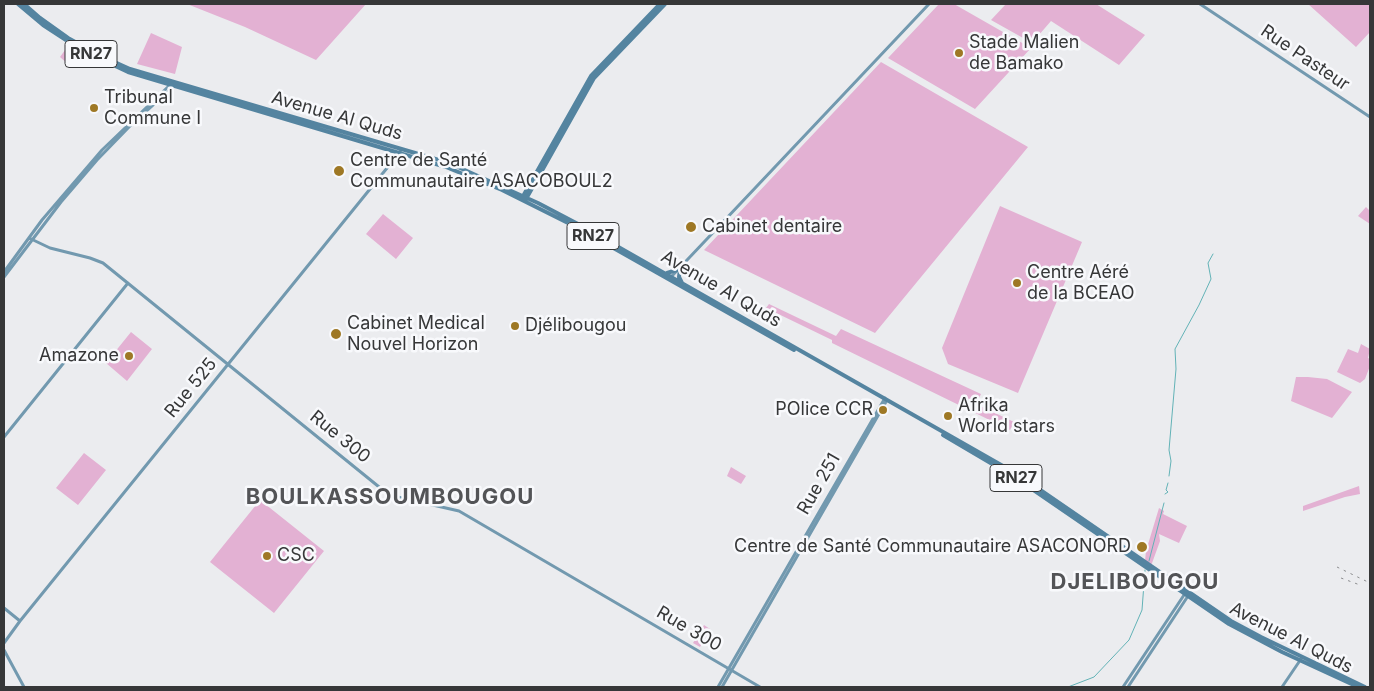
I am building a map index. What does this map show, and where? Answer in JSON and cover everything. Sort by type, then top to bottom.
[{"type":"main road","name":"Avenue Al Quds","points":[[18,4],[50,30],[92,55],[128,72],[400,150],[465,174],[524,199],[578,224],[886,400]]},
{"type":"main road","name":"Avenue Al Quds","points":[[24,4],[52,27],[99,56],[130,70],[173,84]]},
{"type":"main road","points":[[524,199],[591,76],[660,4]]},
{"type":"main road","points":[[524,199],[594,78],[665,4]]},
{"type":"main road","name":"Avenue Al Quds","points":[[524,199],[670,278],[1017,474],[1187,594],[1244,629],[1358,687]]},
{"type":"main road","points":[[665,273],[672,273],[680,269]]},
{"type":"main road","points":[[680,269],[679,276],[682,283]]},
{"type":"main road","name":"Avenue Al Quds","points":[[1301,658],[1365,687]]},
{"type":"street","points":[[670,278],[929,4]]},
{"type":"street","name":"Rue Pasteur","points":[[1200,4],[1370,117]]},
{"type":"street","points":[[4,277],[58,200],[102,150],[173,84]]},
{"type":"street","name":"Rue 525","points":[[4,643],[400,150]]},
{"type":"street","points":[[4,272],[30,239]]},
{"type":"street","name":"Rue 300","points":[[30,239],[50,248],[97,260],[128,283],[389,495],[460,512],[760,687]]},
{"type":"street","points":[[4,437],[128,283]]},
{"type":"street","name":"Rue 251","points":[[722,687],[886,400]]},
{"type":"street","points":[[1124,687],[1187,594]]},
{"type":"street","points":[[1128,687],[1187,594]]},
{"type":"street","points":[[4,608],[20,621]]},
{"type":"street","points":[[4,650],[24,687]]},
{"type":"street","points":[[1282,687],[1301,658]]},
{"type":"street","name":"Rue 251","points":[[718,687],[731,669]]},
{"type":"shaded area","points":[[187,4],[366,4],[316,60],[245,27]]},
{"type":"shaded area","name":"Stade Malien de Bamako","points":[[939,4],[954,4],[1031,48],[975,109],[888,58]]},
{"type":"shaded area","points":[[1006,4],[1096,4],[1145,35],[1119,65],[1051,21],[1032,43],[991,20]]},
{"type":"shaded area","points":[[1308,4],[1370,4],[1370,32],[1356,47]]},
{"type":"shaded area","points":[[151,33],[182,47],[175,74],[137,64]]},
{"type":"shaded area","points":[[65,50],[74,58],[69,65],[60,57]]},
{"type":"shaded area","points":[[881,62],[1028,147],[875,333],[704,250]]},
{"type":"shaded area","name":"Centre Aéré de la BCEAO","points":[[1000,206],[1082,242],[1018,393],[948,364],[942,348]]},
{"type":"shaded area","points":[[1366,207],[1370,211],[1370,224],[1358,216]]},
{"type":"shaded area","points":[[383,214],[413,238],[396,259],[366,234]]},
{"type":"shaded area","points":[[769,304],[836,336],[841,329],[981,394],[976,404],[1014,422],[1010,430],[832,343],[832,340],[766,308]]},
{"type":"shaded area","name":"Amazone","points":[[131,332],[152,349],[127,381],[106,363]]},
{"type":"shaded area","points":[[1361,344],[1370,349],[1368,358],[1370,359],[1370,366],[1365,379],[1360,383],[1337,372],[1348,349],[1358,353]]},
{"type":"shaded area","points":[[1296,377],[1327,379],[1352,392],[1332,418],[1291,401]]},
{"type":"shaded area","points":[[84,453],[106,470],[78,505],[56,488]]},
{"type":"shaded area","points":[[731,467],[746,476],[741,484],[727,476]]},
{"type":"shaded area","points":[[1359,486],[1360,494],[1303,511],[1303,506]]},
{"type":"shaded area","name":"CSC","points":[[260,500],[324,551],[274,613],[210,562]]},
{"type":"shaded area","points":[[1159,508],[1164,511],[1163,514],[1187,526],[1179,543],[1159,534],[1160,541],[1151,566],[1145,561],[1146,551]]},
{"type":"shaded area","points":[[704,625],[710,629],[700,647],[693,643]]},
{"type":"waterway","points":[[1169,476],[1171,461],[1169,450],[1176,369],[1175,349],[1211,279],[1208,263],[1213,254]]},
{"type":"waterway","points":[[1165,494],[1168,492],[1166,490],[1168,483]]},
{"type":"waterway","points":[[1149,561],[1164,503]]},
{"type":"waterway","points":[[1068,687],[1094,677],[1129,640],[1142,610],[1145,570]]},
{"type":"railway","points":[[1337,567],[1370,583]]},
{"type":"railway","points":[[1341,578],[1360,585]]},
{"type":"place","name":"Stade Malien de Bamako","points":[[959,53]]},
{"type":"place","name":"Tribunal Commune I","points":[[94,108]]},
{"type":"place","name":"Centre de Santé Communautaire ASACOBOUL2","points":[[339,171]]},
{"type":"place","name":"Cabinet dentaire","points":[[691,227]]},
{"type":"place","name":"Centre Aéré de la BCEAO","points":[[1017,283]]},
{"type":"place","name":"Djélibougou","points":[[515,326]]},
{"type":"place","name":"Cabinet Medical Nouvel Horizon","points":[[336,334]]},
{"type":"place","name":"Amazone","points":[[129,356]]},
{"type":"place","name":"POlice CCR","points":[[883,410]]},
{"type":"place","name":"Afrika World stars","points":[[948,416]]},
{"type":"place","name":"Centre de Santé Communautaire ASACONORD","points":[[1142,547]]},
{"type":"place","name":"CSC","points":[[267,556]]},
{"type":"district","name":"BOULKASSOUMBOUGOU","points":[[390,497]]},
{"type":"district","name":"DJELIBOUGOU","points":[[1135,582]]}]
